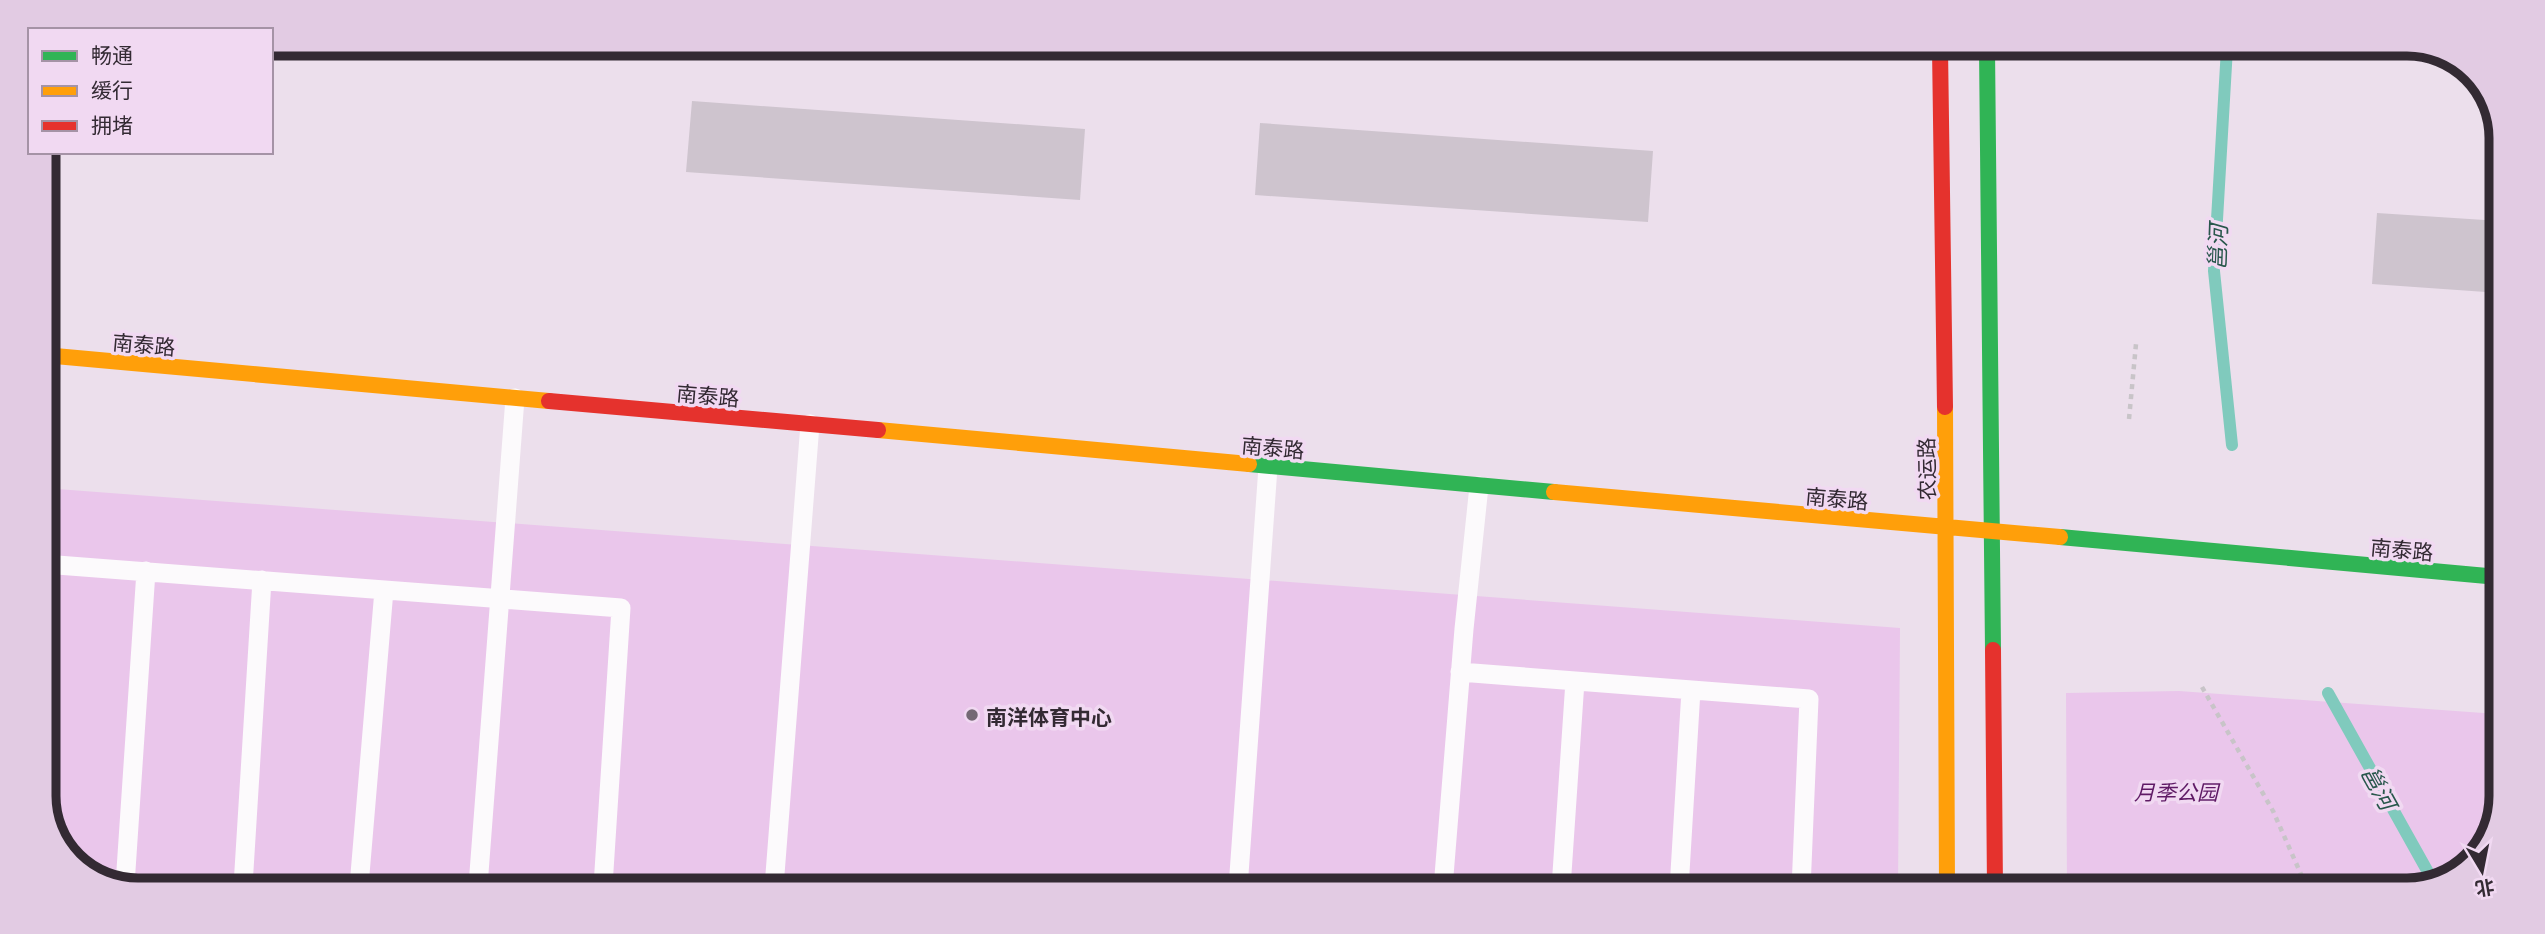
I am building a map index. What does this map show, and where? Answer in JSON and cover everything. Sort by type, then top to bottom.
[{"type":"main road","name":"农运路","points":[[1940,56],[1947,528],[1947,878]]},
{"type":"main road","points":[[1987,56],[1995,878]]},
{"type":"main road","name":"南泰路","points":[[56,356],[2489,576]]},
{"type":"lane","points":[[479,878],[515,398]]},
{"type":"lane","points":[[775,878],[810,424]]},
{"type":"lane","points":[[1239,878],[1268,467]]},
{"type":"lane","points":[[1444,878],[1460,672],[1479,486]]},
{"type":"lane","points":[[56,565],[621,608],[604,878]]},
{"type":"lane","points":[[126,876],[146,571]]},
{"type":"lane","points":[[243,878],[262,580]]},
{"type":"lane","points":[[360,878],[384,590]]},
{"type":"lane","points":[[1460,672],[1809,699],[1801,878]]},
{"type":"lane","points":[[1562,878],[1575,681]]},
{"type":"lane","points":[[1680,878],[1691,690]]},
{"type":"path","points":[[2129,419],[2136,344]]},
{"type":"path","points":[[2202,687],[2273,811],[2303,878]]},
{"type":"green space","name":"南洋体育中心","points":[[56,489],[1900,628],[1898,878],[138,878],[102,870],[80,854],[62,827],[56,801]]},
{"type":"green space","name":"月季公园","points":[[2179,691],[2489,713],[2489,796],[2485,822],[2478,836],[2447,836],[2447,867],[2433,874],[2407,878],[2067,878],[2066,693]]},
{"type":"building","points":[[692,101],[1085,129],[1080,200],[686,172]]},
{"type":"building","points":[[1260,123],[1653,151],[1648,222],[1255,195]]},
{"type":"building","points":[[2377,213],[2489,220],[2489,292],[2372,284]]},
{"type":"waterway","name":"邕河","points":[[2227,56],[2214,271],[2232,445]]},
{"type":"waterway","name":"邕河","points":[[2328,693],[2429,875]]},
{"type":"traffic: fast","points":[[1987,56],[1993,650]]},
{"type":"traffic: fast","points":[[1249,464],[1554,492]]},
{"type":"traffic: fast","points":[[2060,537],[2489,576]]},
{"type":"traffic: slow","points":[[56,356],[549,401]]},
{"type":"traffic: slow","points":[[1945,407],[1947,878]]},
{"type":"traffic: slow","points":[[878,430],[1249,464]]},
{"type":"traffic: slow","points":[[1554,492],[2060,537]]},
{"type":"traffic: jam","points":[[1940,56],[1945,407]]},
{"type":"traffic: jam","points":[[549,401],[878,430]]},
{"type":"traffic: jam","points":[[1993,650],[1995,878]]},
{"type":"place","name":"南洋体育中心","points":[[972,715]]}]
